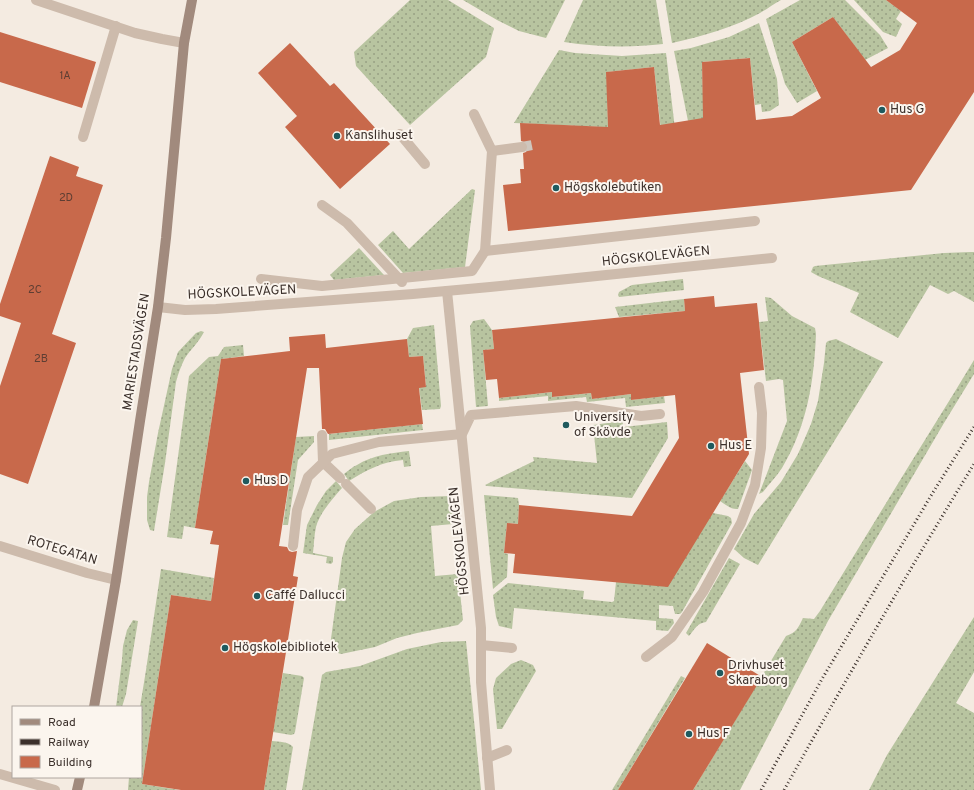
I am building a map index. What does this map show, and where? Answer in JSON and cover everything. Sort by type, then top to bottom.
[{"type":"street","points":[[36,0],[135,33],[184,43]]},
{"type":"street","name":"MARIESTADSVÄGEN","points":[[94,706],[116,580],[138,429],[158,307],[184,43],[192,0]]},
{"type":"street","points":[[83,137],[116,26]]},
{"type":"street","points":[[261,279],[322,286],[400,281],[472,271],[485,251],[492,151],[474,114]]},
{"type":"street","points":[[400,134],[425,164]]},
{"type":"street","points":[[492,151],[522,147]]},
{"type":"street","points":[[322,206],[347,223],[400,281]]},
{"type":"street","points":[[485,251],[755,221]]},
{"type":"street","name":"HÖGSKOLEVÄGEN","points":[[158,307],[184,310],[216,309],[447,291],[772,258]]},
{"type":"street","name":"HÖGSKOLEVÄGEN","points":[[447,291],[481,628],[481,682],[490,790]]},
{"type":"street","points":[[646,657],[672,637],[703,592],[741,523],[755,485],[761,448],[762,413],[759,387]]},
{"type":"street","points":[[293,546],[297,510],[308,477],[332,454],[379,442],[462,434],[471,415],[576,406],[641,416],[660,414]]},
{"type":"street","points":[[322,435],[323,462],[371,509]]},
{"type":"street","name":"ROTEGATAN","points":[[0,546],[87,573],[116,580]]},
{"type":"street","points":[[481,645],[512,648]]},
{"type":"street","points":[[487,758],[507,750]]},
{"type":"street","points":[[0,774],[12,777]]},
{"type":"street","points":[[14,778],[55,790]]},
{"type":"street","points":[[77,790],[80,778]]},
{"type":"green space","points":[[410,0],[448,0],[494,28],[486,57],[410,125],[356,66],[354,52]]},
{"type":"green space","points":[[463,0],[565,0],[546,38],[519,31]]},
{"type":"green space","points":[[583,0],[656,0],[663,44],[613,46],[564,42]]},
{"type":"green space","points":[[665,0],[781,0],[740,23],[706,35],[672,43]]},
{"type":"green space","points":[[800,0],[845,0],[880,35],[888,48],[865,60],[833,17],[792,42],[817,91],[797,103],[785,84],[766,19]]},
{"type":"green space","points":[[854,0],[886,0],[901,11],[896,19],[902,24],[896,37],[883,32]]},
{"type":"green space","points":[[759,23],[777,79],[779,105],[770,111],[762,112],[761,104],[755,105],[750,58],[702,62],[704,127],[688,121],[674,51],[691,48],[729,37]]},
{"type":"green space","points":[[559,50],[575,53],[622,56],[666,53],[675,129],[661,131],[654,67],[607,72],[608,128],[514,123]]},
{"type":"green space","points":[[472,189],[475,190],[465,267],[403,273],[378,245],[393,231],[409,249]]},
{"type":"green space","points":[[359,248],[384,275],[334,280],[330,275]]},
{"type":"green space","points":[[974,252],[974,302],[954,291],[948,294],[930,285],[898,338],[850,312],[859,293],[811,272],[815,266],[944,253]]},
{"type":"green space","points":[[683,279],[684,290],[619,297],[618,295],[619,292],[632,285]]},
{"type":"green space","points":[[765,297],[771,298],[792,316],[815,328],[816,334],[808,403],[798,436],[791,452],[778,474],[763,492],[759,494],[787,421],[783,380],[779,379],[766,381],[759,322],[768,321]]},
{"type":"green space","points":[[684,299],[685,311],[619,317],[615,307]]},
{"type":"green space","points":[[484,319],[492,330],[494,349],[483,350],[488,406],[476,407],[470,326],[473,321]]},
{"type":"green space","points":[[434,325],[441,406],[440,409],[422,410],[419,387],[426,386],[423,356],[409,357],[407,339],[413,328]]},
{"type":"green space","points":[[201,331],[204,332],[185,358],[176,382],[154,531],[150,530],[147,520],[147,497],[158,433],[172,369],[178,352],[196,333]]},
{"type":"green space","points":[[836,339],[883,362],[758,565],[744,558],[734,549],[754,514],[781,482],[798,454],[811,424],[818,401],[826,343]]},
{"type":"green space","points":[[243,345],[244,356],[221,359],[195,528],[184,526],[182,539],[167,537],[189,376],[209,357],[218,356],[224,347]]},
{"type":"green space","points":[[974,360],[974,374],[828,621],[740,790],[693,790],[786,636],[793,633],[797,629],[803,618],[814,619],[820,611]]},
{"type":"green space","points":[[552,392],[553,397],[591,393],[592,399],[631,394],[631,400],[664,396],[665,403],[626,407],[625,398],[587,402],[586,397],[548,401],[548,396],[499,401],[499,398]]},
{"type":"green space","points":[[622,421],[624,427],[667,422],[668,438],[632,498],[485,485],[534,461],[533,457],[597,463],[593,425]]},
{"type":"green space","points":[[422,424],[423,430],[329,440],[329,434]]},
{"type":"green space","points":[[314,436],[314,442],[298,460],[288,525],[283,525],[296,437]]},
{"type":"green space","points":[[409,451],[411,466],[404,467],[403,460],[395,461],[368,470],[349,481],[344,474],[353,467],[369,459]]},
{"type":"green space","points":[[745,461],[752,470],[738,509],[733,509],[720,501]]},
{"type":"green space","points":[[336,481],[342,488],[320,517],[316,527],[313,553],[333,557],[333,562],[331,564],[326,563],[327,557],[303,553],[307,525],[326,491]]},
{"type":"green space","points":[[484,495],[518,498],[519,505],[518,524],[507,523],[504,553],[508,554],[507,577],[493,589]]},
{"type":"green space","points":[[451,496],[453,524],[431,526],[435,576],[458,574],[463,620],[458,625],[397,638],[375,647],[341,654],[332,651],[330,646],[342,558],[346,542],[355,529],[374,512],[394,501],[421,497]]},
{"type":"green space","points":[[713,513],[728,516],[731,518],[732,523],[682,612],[680,614],[675,614],[673,606],[659,605],[659,618],[673,619],[674,623],[668,631],[656,630],[656,621],[514,608],[512,629],[499,626],[496,617],[493,595],[508,583],[584,591],[583,599],[612,602],[614,601],[616,582]]},
{"type":"green space","points":[[729,558],[740,564],[706,622],[698,625],[689,636],[686,633]]},
{"type":"green space","points":[[161,569],[214,578],[211,601],[171,595],[142,784],[179,790],[128,790],[129,778],[142,778],[142,706],[140,706]]},
{"type":"green space","points":[[974,617],[974,672],[956,703],[974,713],[974,790],[869,790],[887,755]]},
{"type":"green space","points":[[133,620],[138,621],[126,694],[122,706],[116,706],[123,646],[127,630]]},
{"type":"green space","points":[[466,641],[481,790],[302,790],[322,675],[326,672],[360,666],[407,649],[441,642]]},
{"type":"green space","points":[[521,660],[533,665],[536,671],[502,729],[497,729],[493,689],[496,678],[511,664]]},
{"type":"green space","points":[[283,673],[302,676],[304,678],[295,732],[291,735],[273,732]]},
{"type":"green space","points":[[681,676],[685,678],[618,790],[612,790]]},
{"type":"green space","points":[[272,741],[286,743],[293,747],[286,790],[264,790]]},
{"type":"building","name":"Hus G","points":[[886,0],[974,0],[974,92],[911,190],[508,231],[503,185],[521,183],[520,169],[524,169],[523,153],[526,152],[528,147],[527,143],[521,141],[520,123],[608,127],[606,72],[654,67],[660,125],[703,118],[702,62],[750,58],[756,120],[792,116],[821,98],[792,42],[833,17],[871,67],[900,50],[917,23]]},
{"type":"building","points":[[0,32],[96,62],[82,108],[0,82]]},
{"type":"building","name":"Kanslihuset","points":[[290,43],[330,86],[334,83],[390,144],[340,189],[285,127],[297,116],[258,73]]},
{"type":"building","points":[[50,156],[79,167],[76,176],[103,185],[52,334],[76,343],[28,484],[0,474],[0,386],[21,323],[0,316],[0,304]]},
{"type":"building","name":"Hus E","points":[[714,296],[715,307],[757,303],[764,370],[740,373],[749,454],[668,587],[513,573],[515,554],[504,553],[507,523],[518,524],[519,505],[632,516],[679,438],[675,395],[631,400],[631,394],[592,399],[591,393],[552,397],[552,392],[499,398],[497,379],[486,380],[483,350],[494,349],[492,330],[685,311],[684,299]]},
{"type":"building","points":[[325,334],[326,348],[407,339],[409,357],[423,356],[426,387],[419,388],[423,424],[328,434],[325,429],[322,429],[319,368],[307,368],[279,546],[287,547],[289,551],[292,552],[297,551],[293,576],[298,577],[264,790],[181,790],[142,784],[171,595],[211,601],[219,545],[210,544],[213,531],[195,528],[221,359],[290,351],[289,337]]},
{"type":"building","name":"Hus F","points":[[707,643],[762,677],[693,790],[618,790]]},
{"type":"tunnel","points":[[522,147],[532,145]]},
{"type":"railway","points":[[761,790],[822,679],[932,494],[974,427]]},
{"type":"railway","points":[[784,790],[925,545],[974,464]]},
{"type":"place","name":"Hus G","points":[[882,110]]},
{"type":"place","name":"Kanslihuset","points":[[337,136]]},
{"type":"place","name":"Högskolebutiken","points":[[556,188]]},
{"type":"place","name":"University of Skövde","points":[[566,425]]},
{"type":"place","name":"Hus E","points":[[711,446]]},
{"type":"place","name":"Hus D","points":[[246,481]]},
{"type":"place","name":"Caffé Dallucci","points":[[257,596]]},
{"type":"place","name":"Högskolebibliotek","points":[[225,648]]},
{"type":"place","name":"Drivhuset Skaraborg","points":[[720,673]]},
{"type":"place","name":"Hus F","points":[[689,734]]}]
